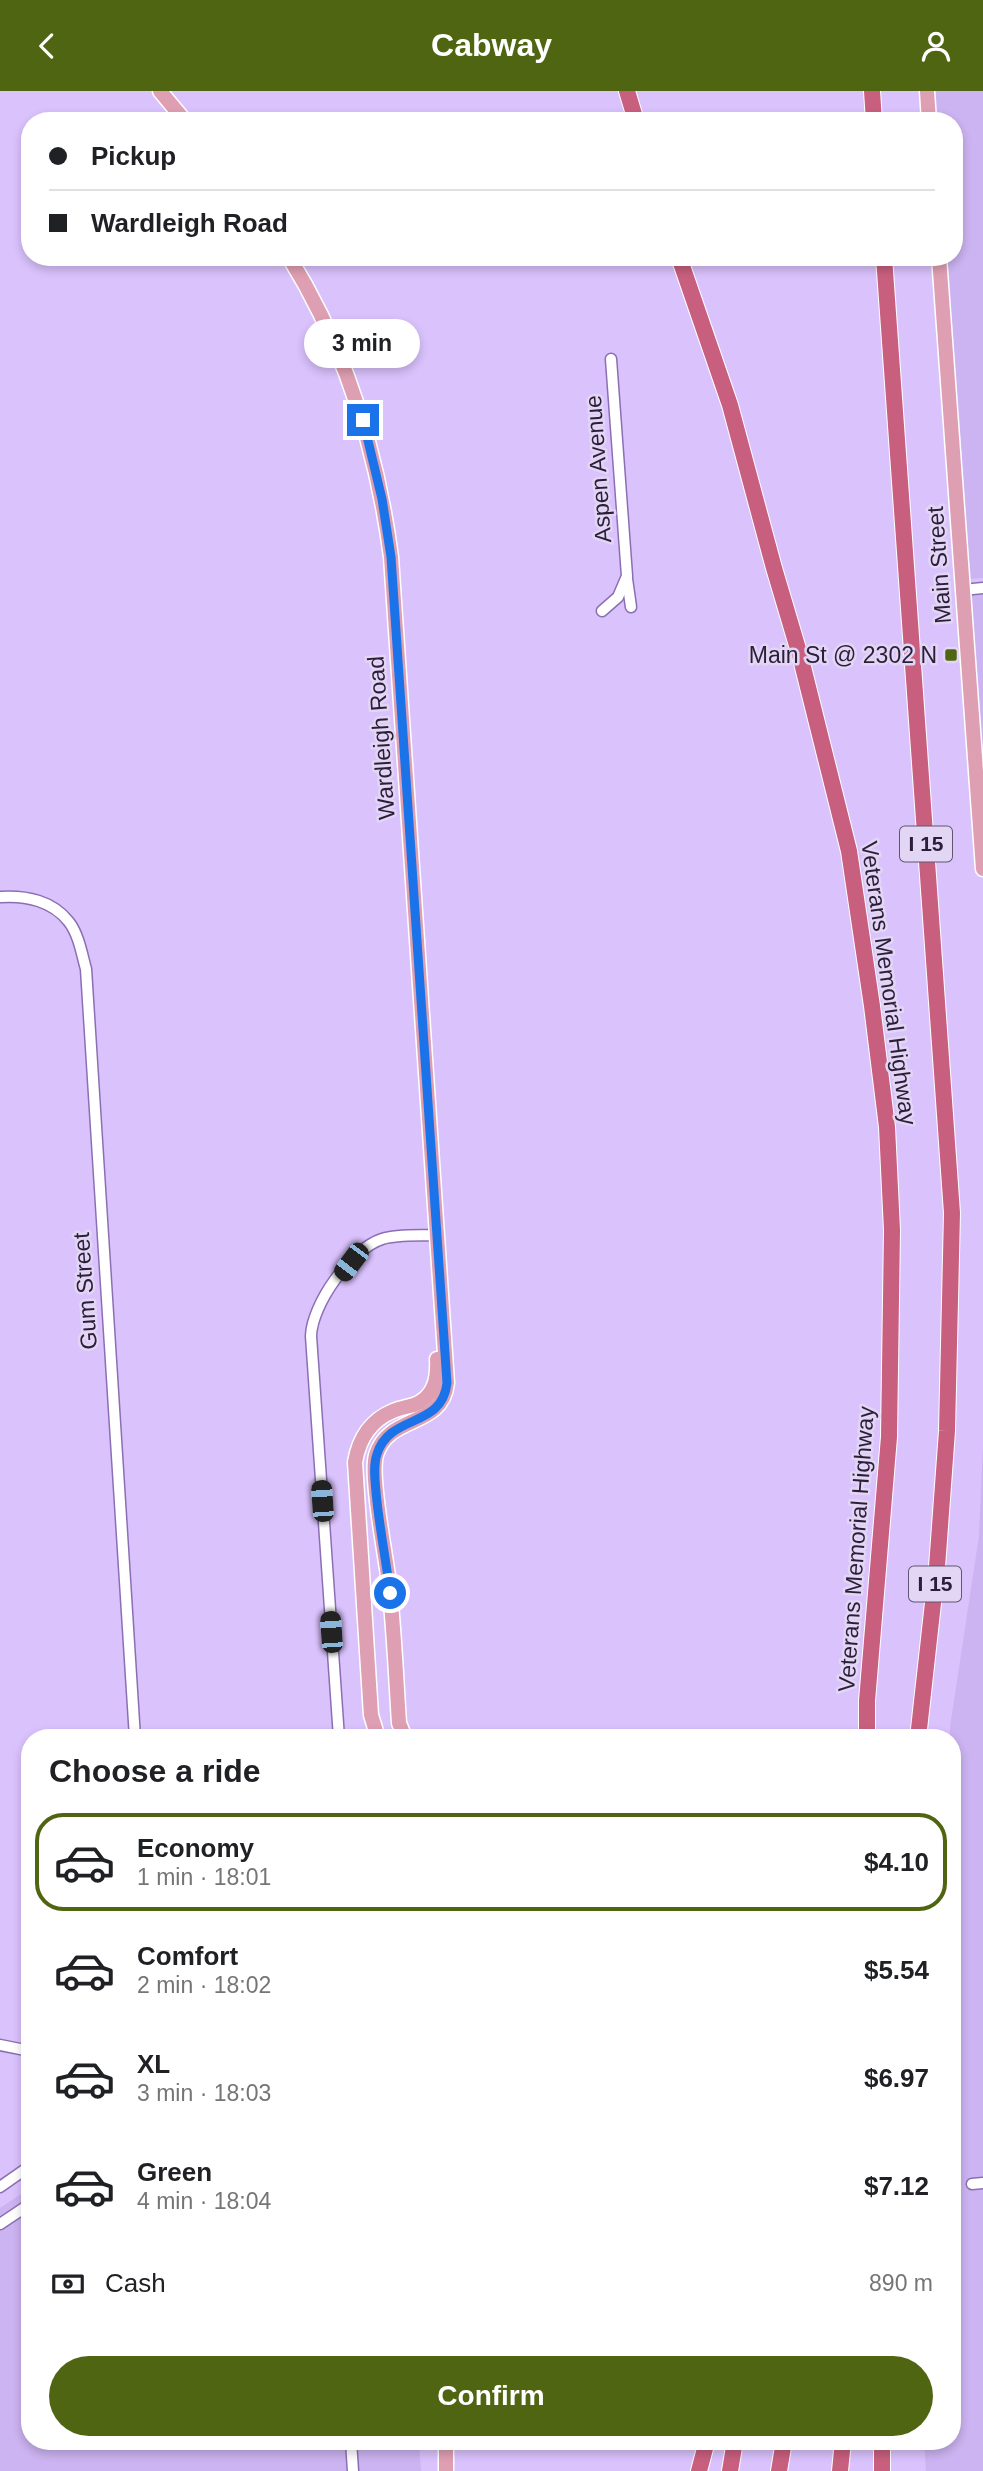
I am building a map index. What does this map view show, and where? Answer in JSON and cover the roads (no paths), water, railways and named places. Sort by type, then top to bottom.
[{"type":"highway","points":[[627,91],[633,112]]},
{"type":"highway","points":[[872,91],[873,112]]},
{"type":"highway","name":"Veterans Memorial Highway","points":[[682,266],[730,405],[801,659],[849,851],[872,1006],[887,1127],[891,1258],[889,1437],[867,1701],[867,1729]]},
{"type":"highway","name":"Veterans Memorial Highway","points":[[885,266],[952,1213],[947,1431],[937,1567],[919,1729]]},
{"type":"highway","points":[[862,1729],[867,1701]]},
{"type":"highway","points":[[699,2471],[705,2450]]},
{"type":"highway","points":[[730,2471],[734,2450]]},
{"type":"highway","points":[[779,2471],[782,2450]]},
{"type":"highway","points":[[839,2471],[842,2450]]},
{"type":"highway","points":[[882,2450],[882,2471]]},
{"type":"main road","points":[[160,91],[178,112]]},
{"type":"main road","points":[[927,91],[928,112]]},
{"type":"main road","name":"Wardleigh Road","points":[[294,266],[322,317],[355,396],[376,470],[387,528],[437,1235]]},
{"type":"main road","name":"Main Street","points":[[940,266],[983,869]]},
{"type":"main road","points":[[375,1729],[371,1715],[355,1462],[359,1446],[372,1425],[391,1411],[420,1402],[430,1393],[436,1381],[432,1276],[437,1235]]},
{"type":"main road","points":[[402,1729],[390,1593],[379,1527],[374,1467],[380,1447],[388,1435],[400,1426],[431,1413],[440,1403],[447,1388],[437,1235]]},
{"type":"main road","points":[[446,2450],[446,2471]]},
{"type":"street","name":"Aspen Avenue","points":[[611,359],[631,607]]},
{"type":"street","points":[[602,611],[618,597],[627,576]]},
{"type":"street","points":[[963,590],[983,588]]},
{"type":"street","name":"Gum Street","points":[[0,897],[13,896],[46,902],[70,923],[86,969],[134,1729]]},
{"type":"street","points":[[338,1729],[311,1342],[312,1323],[324,1297],[356,1256],[367,1247],[390,1238],[437,1235]]},
{"type":"street","points":[[0,2045],[21,2049]]},
{"type":"street","points":[[0,2187],[21,2172]]},
{"type":"street","points":[[0,2224],[21,2210]]},
{"type":"street","points":[[352,2450],[353,2471]]},
{"type":"place","name":"Main St @ 2302 N","points":[[951,655]]}]
